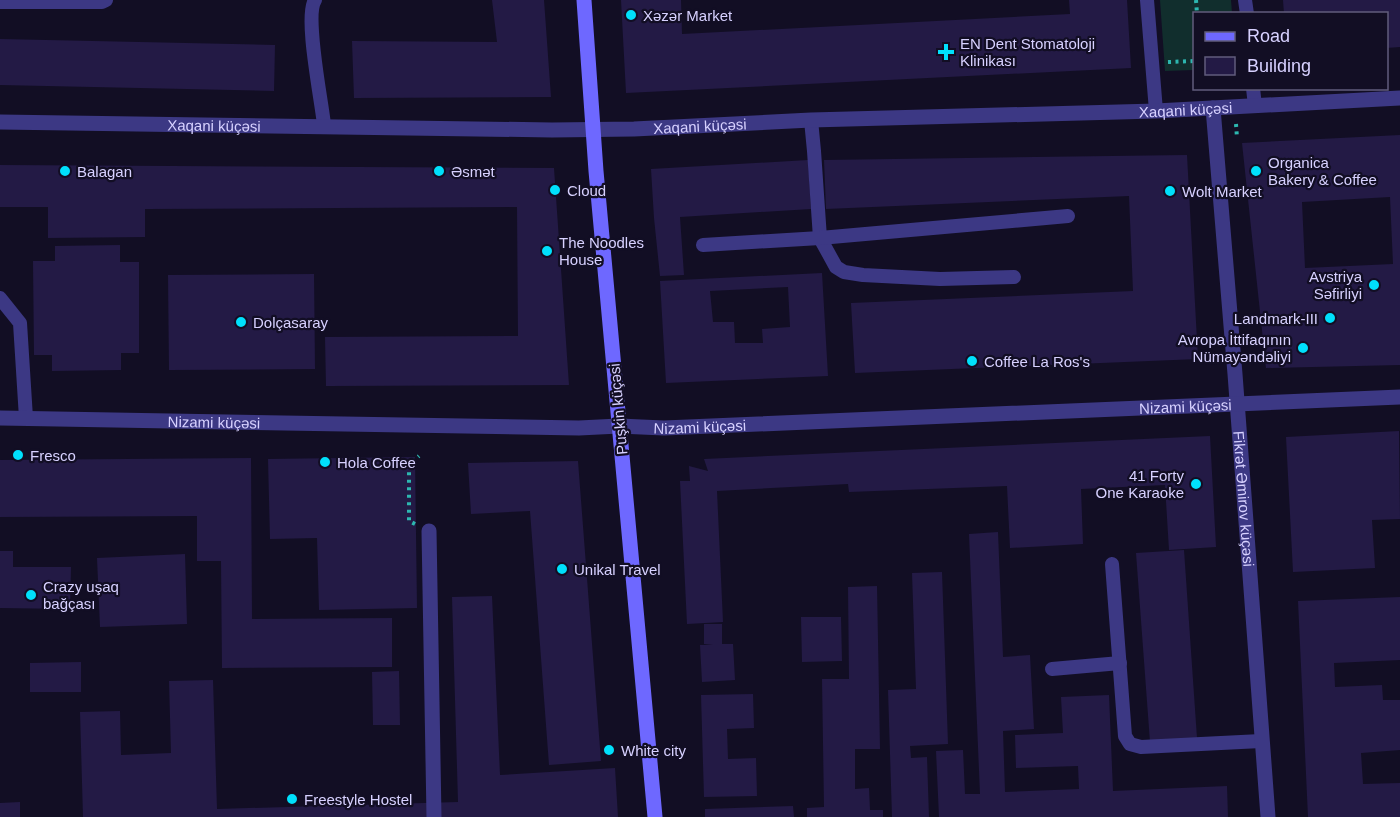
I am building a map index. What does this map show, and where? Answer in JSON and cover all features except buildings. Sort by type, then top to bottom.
[{"type":"main road","name":"Puşkin küçəsi","points":[[584,0],[593,129],[655,817]]},
{"type":"street","name":"Xaqani küçəsi","points":[[0,122],[593,129],[811,120],[1156,111],[1400,98]]},
{"type":"street","name":"Fikrət Əmirov küçəsi","points":[[1213,108],[1268,817]]},
{"type":"street","name":"Nizami küçəsi","points":[[0,418],[664,428],[1400,397]]},
{"type":"street","points":[[429,531],[434,817]]},
{"type":"lane","points":[[0,2],[102,2],[106,0]]},
{"type":"lane","points":[[315,0],[312,4],[310,25],[324,125]]},
{"type":"lane","points":[[1148,0],[1156,111]]},
{"type":"lane","points":[[1253,90],[1255,106]]},
{"type":"lane","points":[[811,120],[820,238],[836,267],[844,272],[863,275],[940,279],[1014,277]]},
{"type":"lane","points":[[704,245],[820,238],[1068,216]]},
{"type":"lane","points":[[0,298],[20,323],[27,418]]},
{"type":"lane","points":[[1112,564],[1125,736],[1130,744],[1141,747],[1261,741]]},
{"type":"lane","points":[[1052,669],[1120,663]]},
{"type":"path","points":[[419,456],[409,465],[409,521],[429,531]]},
{"type":"green space","points":[[1160,0],[1231,0],[1232,12],[1193,12],[1193,70],[1165,71]]},
{"type":"place","name":"Xəzər Market","points":[[631,15]]},
{"type":"place","name":"EN Dent Stomatoloji Klinikası","points":[[946,52]]},
{"type":"place","name":"Balagan","points":[[65,171]]},
{"type":"place","name":"Əsmət","points":[[439,171]]},
{"type":"place","name":"Organica Bakery & Coffee","points":[[1256,171]]},
{"type":"place","name":"Cloud","points":[[555,190]]},
{"type":"place","name":"Wolt Market","points":[[1170,191]]},
{"type":"place","name":"The Noodles House","points":[[547,251]]},
{"type":"place","name":"Avstriya Səfirliyi","points":[[1374,285]]},
{"type":"place","name":"Landmark-III","points":[[1330,318]]},
{"type":"place","name":"Dolçasaray","points":[[241,322]]},
{"type":"place","name":"Avropa İttifaqının Nümayəndəliyi","points":[[1303,348]]},
{"type":"place","name":"Coffee La Ros's","points":[[972,361]]},
{"type":"place","name":"Fresco","points":[[18,455]]},
{"type":"place","name":"Hola Coffee","points":[[325,462]]},
{"type":"place","name":"41 Forty One Karaoke","points":[[1196,484]]},
{"type":"place","name":"Unikal Travel","points":[[562,569]]},
{"type":"place","name":"Crazy uşaq bağçası","points":[[31,595]]},
{"type":"place","name":"White city","points":[[609,750]]},
{"type":"place","name":"Freestyle Hostel","points":[[292,799]]}]
